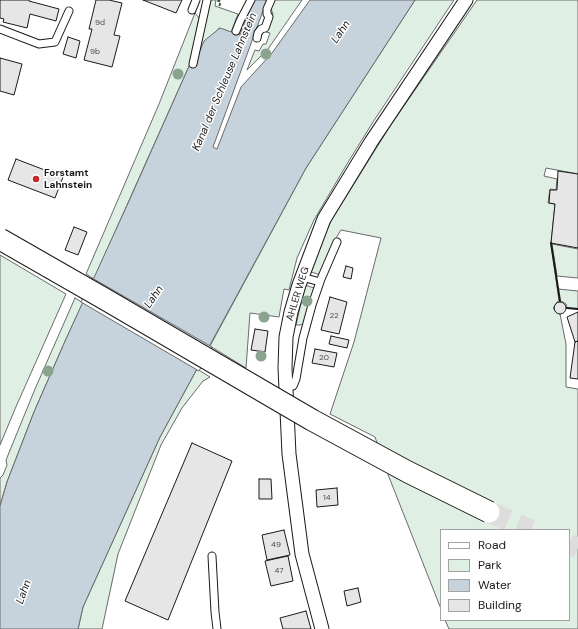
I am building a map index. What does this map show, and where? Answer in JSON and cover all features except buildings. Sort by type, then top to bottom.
[{"type":"main road","points":[[0,239],[312,420],[408,472],[489,512]]},
{"type":"street","name":"AHLER WEG","points":[[322,629],[302,554],[289,454],[285,368],[295,338],[291,312],[302,277],[324,219],[371,142],[466,0]]},
{"type":"lane","points":[[192,10],[196,0]]},
{"type":"lane","points":[[193,64],[207,0]]},
{"type":"lane","points":[[236,31],[251,0]]},
{"type":"lane","points":[[257,38],[258,33],[264,28],[269,17],[267,14],[267,9],[271,0]]},
{"type":"lane","points":[[0,29],[39,44],[55,42],[68,11]]},
{"type":"lane","points":[[295,338],[312,304],[337,242]]},
{"type":"lane","points":[[302,277],[320,282]]},
{"type":"lane","points":[[212,556],[217,629]]},
{"type":"green space","points":[[210,0],[216,0],[215,6],[238,14],[231,33],[219,28],[197,58]]},
{"type":"green space","points":[[274,0],[302,0],[268,49],[247,70],[255,50],[259,51],[263,44],[266,44],[270,33],[266,32],[273,14],[271,9]]},
{"type":"green space","points":[[415,0],[454,0],[373,122],[314,220],[297,258],[289,290],[284,289],[279,317],[250,313],[246,368],[210,346],[306,168]]},
{"type":"green space","points":[[477,0],[578,0],[578,174],[546,168],[544,176],[557,179],[556,190],[550,189],[548,203],[555,204],[551,243],[559,301],[554,307],[556,312],[560,314],[566,344],[566,387],[578,389],[578,629],[449,629],[445,621],[570,621],[570,529],[440,529],[440,606],[389,477],[375,437],[330,414],[354,342],[381,238],[341,230],[334,241],[321,275],[311,272],[320,244],[331,221],[390,126]]},
{"type":"green space","points":[[195,13],[199,18],[190,64],[94,279],[86,274],[159,104]]},
{"type":"green space","points":[[552,244],[578,249],[578,278],[557,276]]},
{"type":"green space","points":[[0,255],[66,294],[0,445]]},
{"type":"green space","points":[[305,285],[314,288],[304,324],[296,325]]},
{"type":"green space","points":[[558,289],[578,291],[578,309],[567,308],[566,304],[560,301]]},
{"type":"green space","points":[[75,298],[83,303],[34,412],[7,482],[0,506],[0,478],[3,475],[7,465],[6,460]]},
{"type":"green space","points":[[197,369],[210,377],[203,381],[182,408],[161,445],[118,554],[102,629],[78,629],[83,607],[160,437]]},
{"type":"water","points":[[253,0],[267,0],[213,147],[217,149],[241,87],[272,53],[310,0],[415,0],[306,168],[160,437],[83,607],[78,629],[0,629],[0,506],[7,482],[34,412],[190,64],[193,64],[197,58],[204,41],[220,28],[240,35]]},
{"type":"pier","points":[[92,278],[212,347],[199,371],[81,302]]},
{"type":"tunnel","points":[[489,512],[529,529]]},
{"type":"tunnel","points":[[570,544],[578,548]]},
{"type":"hedge","points":[[219,0],[218,4],[221,5]]},
{"type":"wall","points":[[551,243],[560,301]]},
{"type":"wall","points":[[567,308],[578,309]]},
{"type":"place","name":"Forstamt Lahnstein","points":[[36,179]]},
{"type":"water label","name":"Lahn","points":[[341,32]]},
{"type":"water label","name":"Kanal der Schleuse Lahnstein","points":[[225,82]]},
{"type":"water label","name":"Lahn","points":[[154,297]]},
{"type":"water label","name":"Lahn","points":[[24,592]]}]
